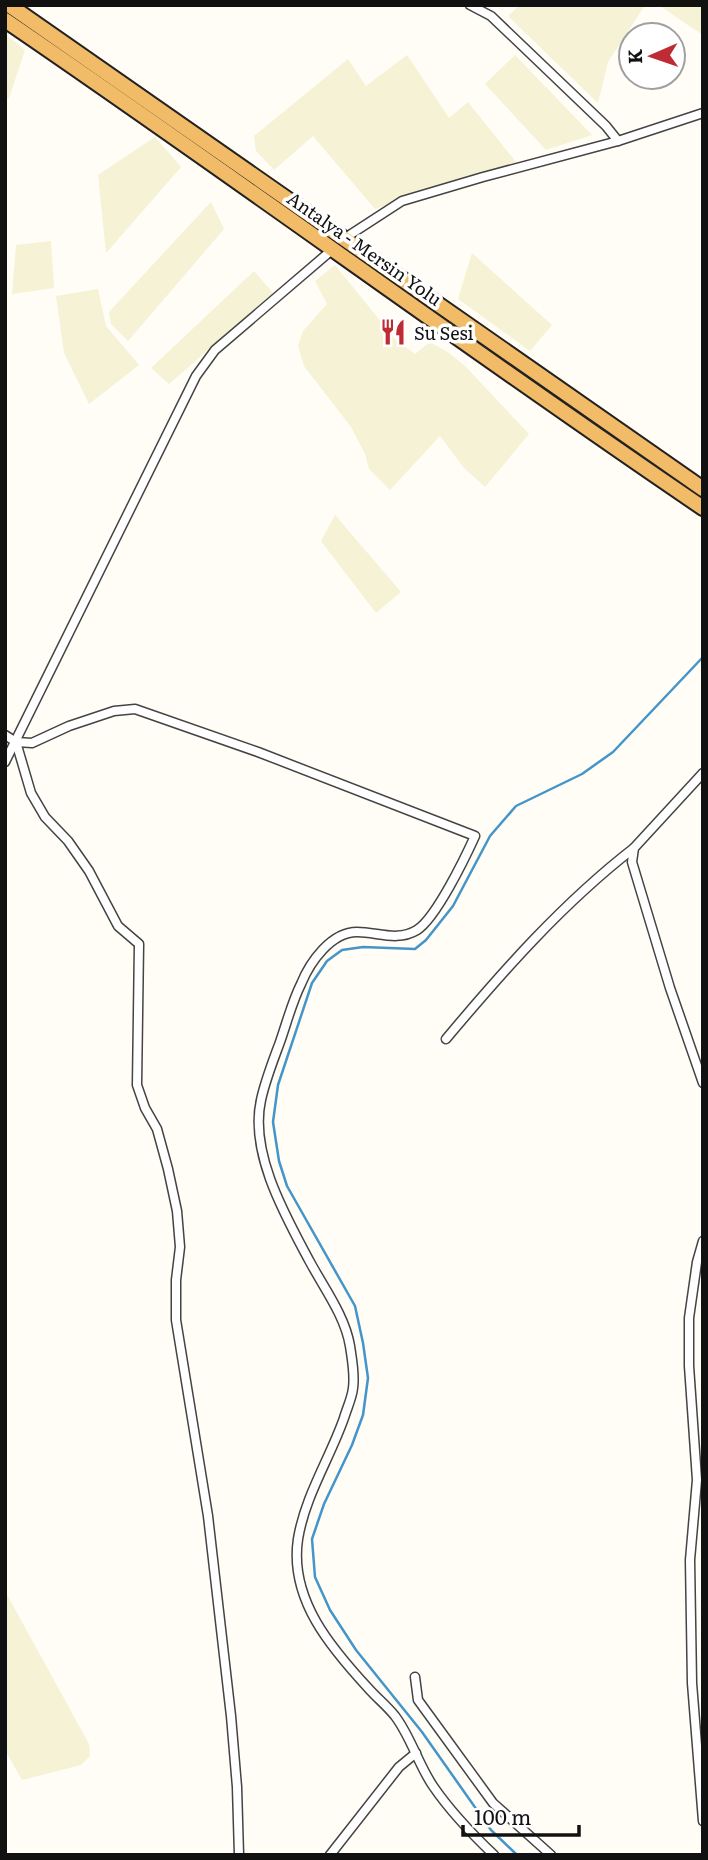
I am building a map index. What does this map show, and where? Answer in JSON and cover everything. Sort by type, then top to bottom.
[{"type":"highway","name":"Antalya - Mersin Yolu","points":[[9,5],[703,489]]},
{"type":"highway","name":"Antalya - Mersin Yolu","points":[[5,20],[154,121],[587,429],[703,508]]},
{"type":"highway","points":[[333,249],[345,238]]},
{"type":"street","points":[[470,5],[491,16],[514,36],[618,141]]},
{"type":"street","points":[[345,238],[402,201],[618,141],[703,113]]},
{"type":"street","points":[[5,762],[197,376],[215,350],[333,249]]},
{"type":"street","points":[[5,735],[16,742],[33,743],[69,726],[103,715],[135,709],[258,752],[475,836],[462,865],[430,918],[418,929],[403,935],[381,936],[356,932],[341,936],[312,962],[300,985],[260,1103],[259,1129],[263,1157],[273,1189],[336,1308],[349,1340],[354,1371],[353,1391],[336,1441],[304,1512],[298,1540],[298,1566],[304,1599],[325,1639],[393,1713],[408,1735],[432,1784],[476,1838],[494,1855]]},
{"type":"street","points":[[16,742],[31,793],[45,817],[68,841],[89,871],[118,926],[139,944],[137,1085],[156,1129],[177,1210],[180,1247],[176,1280],[176,1321],[208,1516],[231,1716],[239,1855]]},
{"type":"street","points":[[446,1039],[494,982],[561,912],[634,848],[703,773]]},
{"type":"street","points":[[634,848],[632,862],[670,988],[703,1083]]},
{"type":"street","points":[[703,1241],[697,1262],[689,1318],[689,1366],[697,1480],[690,1560],[692,1683],[703,1821]]},
{"type":"street","points":[[415,1677],[418,1700],[494,1803],[551,1855]]},
{"type":"street","points":[[330,1855],[399,1767],[416,1753]]},
{"type":"shaded area","points":[[520,5],[645,5],[635,21],[617,21],[617,48],[608,62],[598,103],[508,16]]},
{"type":"shaded area","points":[[659,5],[703,5],[703,35],[687,24],[687,21],[679,19]]},
{"type":"shaded area","points":[[5,34],[25,50],[9,98],[5,99]]},
{"type":"shaded area","points":[[407,55],[449,118],[468,102],[516,162],[446,183],[375,209],[313,136],[274,170],[256,151],[254,136],[348,59],[366,86]]},
{"type":"shaded area","points":[[515,55],[592,135],[546,150],[485,84]]},
{"type":"shaded area","points":[[155,137],[181,167],[106,253],[98,175]]},
{"type":"shaded area","points":[[211,202],[224,229],[128,341],[111,324],[109,312]]},
{"type":"shaded area","points":[[51,241],[54,288],[12,294],[16,245]]},
{"type":"shaded area","points":[[472,253],[552,325],[530,351],[458,299]]},
{"type":"shaded area","points":[[335,265],[395,339],[415,354],[430,342],[449,353],[465,366],[529,434],[485,487],[464,468],[440,436],[390,490],[369,469],[365,454],[351,427],[304,366],[298,346],[303,331],[327,304],[315,281]]},
{"type":"shaded area","points":[[254,271],[273,293],[169,384],[151,368]]},
{"type":"shaded area","points":[[98,289],[106,326],[139,365],[89,404],[64,353],[56,296]]},
{"type":"shaded area","points":[[335,515],[401,592],[376,613],[321,541]]},
{"type":"shaded area","points":[[5,1591],[89,1744],[90,1756],[81,1765],[22,1780],[5,1750]]},
{"type":"waterway","points":[[517,1855],[491,1830],[422,1732],[356,1650],[330,1610],[315,1577],[312,1539],[324,1504],[363,1415],[368,1378],[355,1306],[287,1186],[279,1161],[273,1122],[278,1085],[312,983],[327,961],[342,950],[363,947],[415,949],[426,940],[453,906],[490,836],[516,806],[582,774],[613,752],[703,657]]},
{"type":"place","name":"Su Sesi","points":[[393,332]]}]
